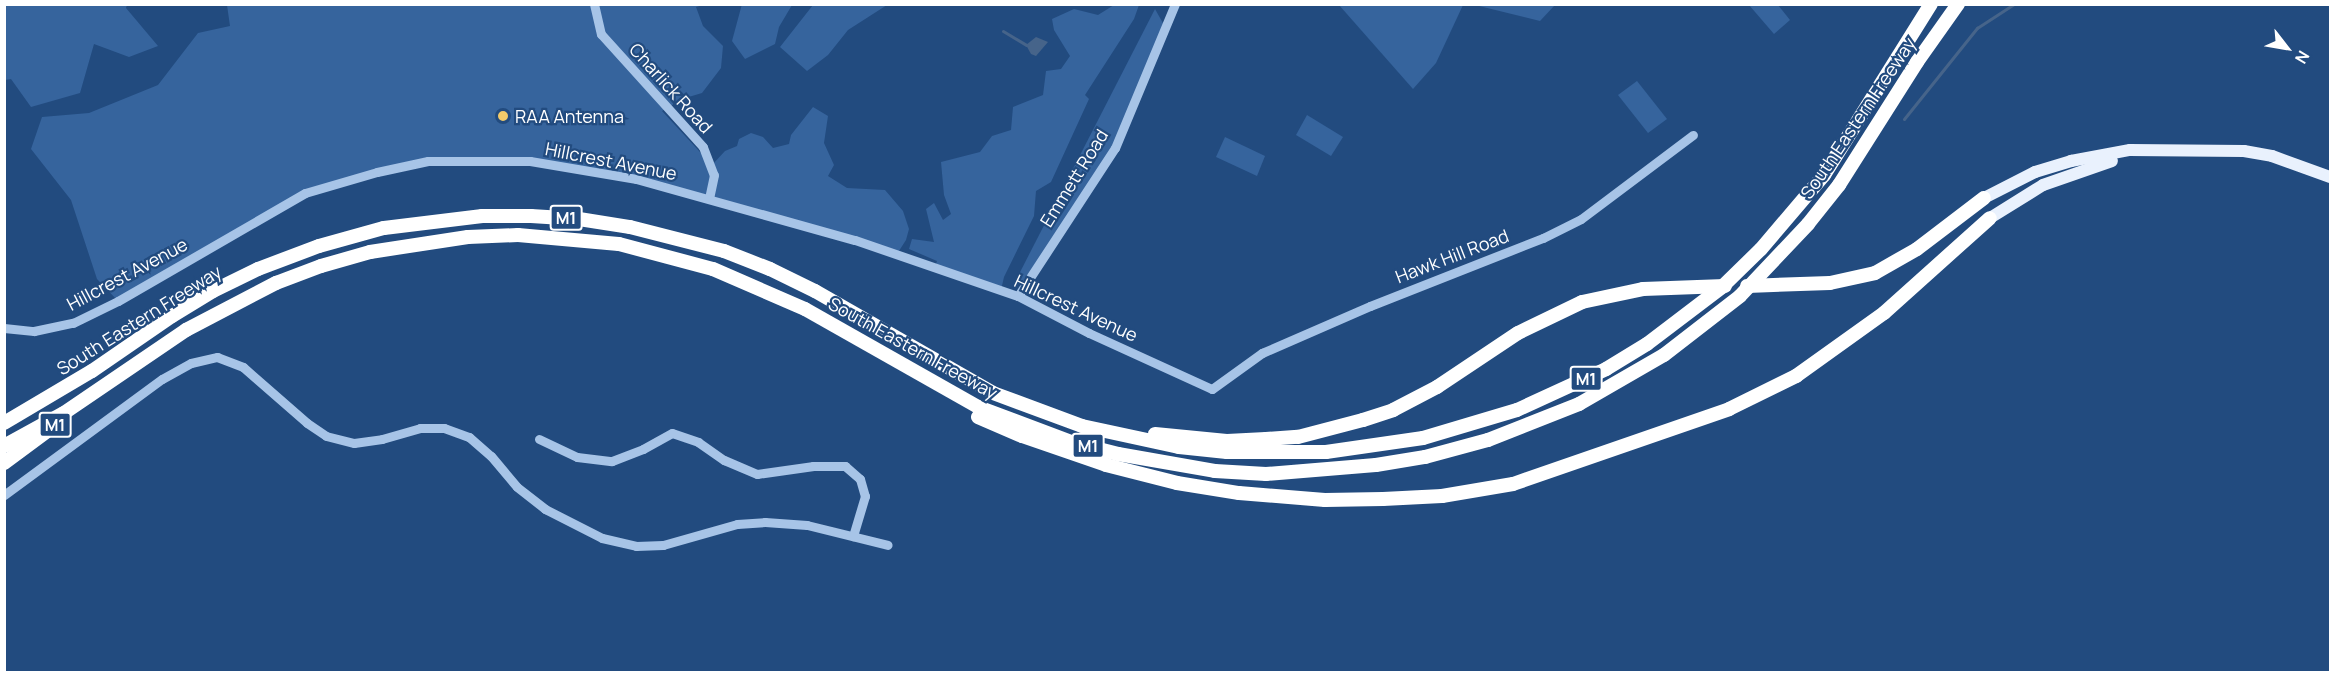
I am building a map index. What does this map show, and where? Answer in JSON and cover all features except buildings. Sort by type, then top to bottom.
[{"type":"highway","name":"South Eastern Freeway","points":[[4,423],[50,398],[213,291],[258,269],[319,246],[384,228],[482,216],[531,216],[579,219],[630,227],[724,251],[770,269],[815,291],[993,393],[1082,426],[1150,442],[1217,451],[1326,452],[1423,438],[1517,410],[1563,391],[1614,364],[1687,316],[1722,287],[1761,249],[1824,175],[1931,4]]},
{"type":"highway","name":"South Eastern Freeway","points":[[4,446],[64,413],[186,330],[276,283],[321,266],[370,252],[468,237],[548,237],[631,246],[713,269],[805,309],[978,407],[1071,442],[1165,464],[1215,471],[1266,474],[1308,472],[1376,465],[1472,445],[1579,404],[1622,381],[1664,355],[1740,296],[1809,224],[1839,185],[1917,62],[1958,4]]},
{"type":"highway","name":"M1","points":[[1082,426],[1227,441],[1298,437],[1393,410],[1437,387],[1518,333],[1582,302],[1617,293],[1667,287],[1806,285],[1852,280],[1902,259],[1984,198]]},
{"type":"highway","points":[[805,309],[895,370],[956,406],[1022,436],[1106,465],[1177,483],[1269,496],[1372,500],[1442,496],[1539,477],[1759,396],[1796,376],[1884,313],[1990,218]]},
{"type":"highway","name":"M1","points":[[4,463],[104,386]]},
{"type":"highway","points":[[4,416],[50,398]]},
{"type":"main road","points":[[1984,198],[2035,172],[2071,161],[2130,150],[2244,151],[2272,156],[2331,177]]},
{"type":"main road","points":[[1990,218],[2021,197],[2058,178],[2106,163],[2157,154],[2256,159],[2283,165],[2331,182]]},
{"type":"street","name":"Charlick Road","points":[[594,4],[601,34],[703,147],[714,175],[709,198]]},
{"type":"street","name":"Emmett Road","points":[[1018,296],[1115,148],[1175,4]]},
{"type":"street","name":"Hawk Hill Road","points":[[1212,389],[1262,353],[1370,306],[1542,238],[1581,219],[1693,135]]},
{"type":"street","name":"Hillcrest Avenue","points":[[4,328],[34,331],[73,323],[118,301],[305,194],[419,163],[530,162],[636,179],[855,240],[1018,296],[1089,333],[1212,389]]},
{"type":"street","points":[[4,495],[162,379],[191,363],[216,357],[243,367],[307,423],[326,436],[354,443],[382,439],[420,428],[444,428],[469,437],[491,456],[517,487],[544,509],[602,538],[636,546],[663,545],[737,524],[765,522],[807,525],[888,545]]},
{"type":"street","points":[[539,439],[577,457],[612,461],[643,449],[672,433],[698,441],[724,460],[757,474],[813,466],[845,466],[860,479],[866,496],[853,536]]},
{"type":"shaded area","points":[[742,4],[792,5],[779,27],[775,44],[745,59],[732,41]]},
{"type":"shaded area","points":[[4,5],[127,5],[126,8],[158,46],[129,57],[94,44],[80,93],[31,107],[11,79],[5,80]]},
{"type":"shaded area","points":[[227,5],[703,5],[696,7],[703,26],[723,46],[721,68],[702,93],[682,99],[662,111],[712,165],[725,151],[737,146],[739,139],[751,133],[763,137],[773,148],[789,144],[791,135],[813,107],[828,116],[824,143],[834,165],[828,176],[847,188],[885,190],[903,211],[909,229],[906,240],[897,254],[709,198],[530,161],[428,161],[305,193],[118,301],[97,279],[71,200],[31,149],[42,117],[89,113],[158,85],[198,33],[230,26]]},
{"type":"shaded area","points":[[813,5],[887,5],[848,30],[828,55],[807,71],[780,47]]},
{"type":"shaded area","points":[[1114,5],[1139,5],[1134,19],[1085,95],[1089,99],[1051,182],[1036,191],[1034,216],[1004,277],[1001,290],[935,267],[937,261],[909,249],[912,239],[934,242],[926,209],[934,203],[943,220],[951,214],[944,195],[941,162],[980,152],[992,136],[1011,130],[1013,107],[1043,95],[1046,71],[1061,69],[1070,56],[1054,30],[1052,19],[1074,9],[1098,15]]},
{"type":"shaded area","points":[[1339,5],[1463,5],[1436,63],[1413,89]]},
{"type":"shaded area","points":[[1475,5],[1555,5],[1540,21]]},
{"type":"shaded area","points":[[1749,5],[1778,5],[1790,20],[1774,34]]},
{"type":"shaded area","points":[[1155,9],[1164,25],[1115,148],[1026,284],[1016,280]]},
{"type":"shaded area","points":[[1036,37],[1048,42],[1036,56],[1031,54],[1026,45]]},
{"type":"shaded area","points":[[1637,81],[1667,119],[1648,133],[1618,95]]},
{"type":"shaded area","points":[[1307,115],[1343,137],[1331,156],[1296,135]]},
{"type":"shaded area","points":[[1225,137],[1265,156],[1257,176],[1216,157]]},
{"type":"waterway","points":[[1904,119],[1977,28],[2014,4]]},
{"type":"waterway","points":[[1003,31],[1026,45]]},
{"type":"place","name":"RAA Antenna","points":[[503,116]]}]
